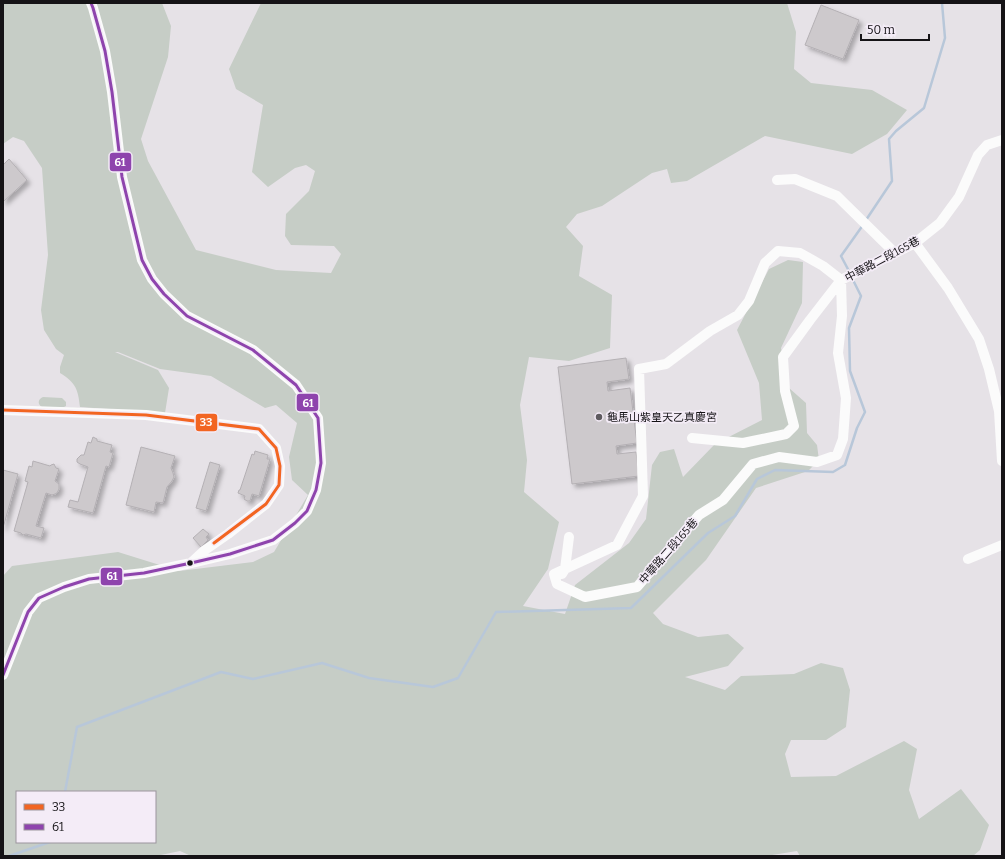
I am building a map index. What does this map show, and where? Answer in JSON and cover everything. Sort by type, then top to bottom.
[{"type":"street","points":[[3,675],[28,612],[39,598],[64,587],[89,580],[191,563],[230,554],[273,540],[295,524],[307,511],[316,490],[321,463],[318,418],[296,385],[253,350],[187,316],[164,294],[152,279],[142,260],[122,177],[112,92],[105,51],[91,3]]},
{"type":"street","name":"中華路二段165巷","points":[[565,569],[554,574],[557,584],[585,597],[636,587],[700,515],[723,500],[754,464],[780,458],[817,462],[837,455],[843,439],[846,398],[838,353],[842,316],[843,279],[915,243],[940,223],[959,197],[978,155],[987,145],[1002,140]]},
{"type":"street","points":[[777,180],[794,178],[837,196],[895,253]]},
{"type":"street","points":[[915,243],[948,288],[979,339],[989,369],[999,411],[1002,461]]},
{"type":"street","points":[[565,569],[617,545],[642,496],[639,369],[666,364],[710,331],[738,315],[749,301],[765,263],[778,252],[800,253],[843,279],[810,320],[784,357],[785,391],[794,426],[786,434],[743,443],[692,438]]},
{"type":"street","points":[[3,410],[146,415],[259,429],[276,448],[280,466],[279,486],[266,504],[205,550],[191,563]]},
{"type":"street","points":[[565,569],[569,537]]},
{"type":"street","points":[[968,559],[1002,545]]},
{"type":"shaded area","points":[[3,3],[162,3],[171,26],[168,57],[141,139],[148,161],[196,250],[276,270],[331,273],[341,254],[334,246],[291,245],[285,236],[286,214],[309,191],[315,171],[306,165],[295,168],[268,187],[252,172],[263,105],[236,89],[229,69],[261,3],[787,3],[796,32],[794,69],[811,83],[872,90],[907,110],[887,134],[852,154],[765,136],[687,181],[671,183],[667,169],[652,173],[602,206],[577,214],[566,227],[583,246],[579,276],[612,295],[610,348],[569,361],[529,357],[520,405],[527,460],[524,492],[559,522],[548,569],[523,606],[565,614],[575,585],[629,543],[646,519],[652,465],[660,452],[674,449],[683,477],[715,444],[762,420],[759,383],[737,330],[769,269],[788,260],[803,262],[802,303],[781,348],[789,388],[806,403],[807,433],[817,445],[819,460],[808,471],[756,488],[706,560],[653,613],[663,624],[698,637],[728,634],[744,648],[728,666],[685,677],[725,690],[741,676],[794,674],[821,663],[843,668],[850,690],[846,727],[826,740],[791,740],[785,754],[791,777],[836,776],[904,741],[917,749],[909,790],[919,819],[961,789],[989,825],[980,850],[973,856],[800,856],[797,851],[766,856],[191,856],[180,851],[156,856],[3,856],[3,576],[12,566],[118,552],[179,571],[253,562],[274,552],[308,495],[292,480],[289,457],[297,423],[276,405],[265,408],[211,376],[160,369],[115,352],[158,370],[169,388],[165,413],[80,407],[77,391],[73,383],[60,373],[60,367],[64,355],[56,349],[44,330],[41,310],[48,255],[42,168],[24,141],[13,137],[3,144]]},
{"type":"shaded area","points":[[43,397],[62,398],[66,402],[66,406],[42,407],[39,402]]},
{"type":"building","points":[[821,5],[859,20],[843,59],[805,45]]},
{"type":"building","points":[[9,159],[27,180],[3,202],[3,165]]},
{"type":"building","name":"龜馬山紫皇天乙真慶宮","points":[[626,358],[629,379],[607,382],[608,391],[630,388],[637,443],[616,446],[617,454],[636,452],[639,476],[572,484],[558,367]]},
{"type":"building","points":[[93,437],[97,439],[97,441],[112,445],[110,452],[113,453],[109,467],[106,466],[93,513],[68,507],[70,500],[78,502],[88,467],[77,462],[77,459],[81,455],[84,455],[88,442],[91,443]]},
{"type":"building","points":[[141,447],[175,456],[171,468],[174,477],[167,487],[163,503],[156,502],[154,512],[126,505]]},
{"type":"building","points":[[255,451],[268,455],[267,459],[270,459],[259,496],[252,494],[250,501],[247,501],[244,499],[245,496],[238,493],[252,454],[254,455]]},
{"type":"building","points":[[33,461],[50,466],[54,464],[56,468],[59,469],[55,481],[59,484],[59,489],[57,493],[52,495],[46,493],[36,526],[44,528],[41,538],[26,534],[23,535],[14,531],[28,482],[25,481],[29,466],[32,467]]},
{"type":"building","points":[[210,462],[220,465],[206,511],[196,508]]},
{"type":"building","points":[[3,470],[18,474],[3,528]]},
{"type":"building","points":[[203,529],[209,534],[206,537],[208,540],[201,547],[193,538]]},
{"type":"waterway","points":[[866,220],[892,181],[889,139],[896,131],[924,108],[945,38],[942,3]]},
{"type":"waterway","points":[[850,273],[841,256],[863,225]]},
{"type":"waterway","points":[[65,791],[77,727],[221,672],[253,679],[322,663],[369,678],[433,687],[458,678],[496,612],[631,608],[708,533],[735,516],[757,479],[775,470],[833,472],[845,465],[857,428],[865,412],[850,371],[849,328],[861,296],[852,278]]},
{"type":"waterway","points":[[9,856],[47,843]]},
{"type":"transit line","name":"61","points":[[3,675],[28,612],[39,598],[64,587],[89,579],[144,573],[230,554],[273,540],[295,523],[307,511],[316,490],[321,463],[318,418],[296,385],[253,350],[187,316],[164,294],[152,279],[142,260],[122,177],[112,92],[105,51],[91,3]]},
{"type":"transit line","name":"33","points":[[3,410],[146,415],[259,429],[276,448],[280,466],[279,485],[266,504],[214,543]]},
{"type":"place","name":"龜馬山紫皇天乙真慶宮","points":[[599,417]]}]
